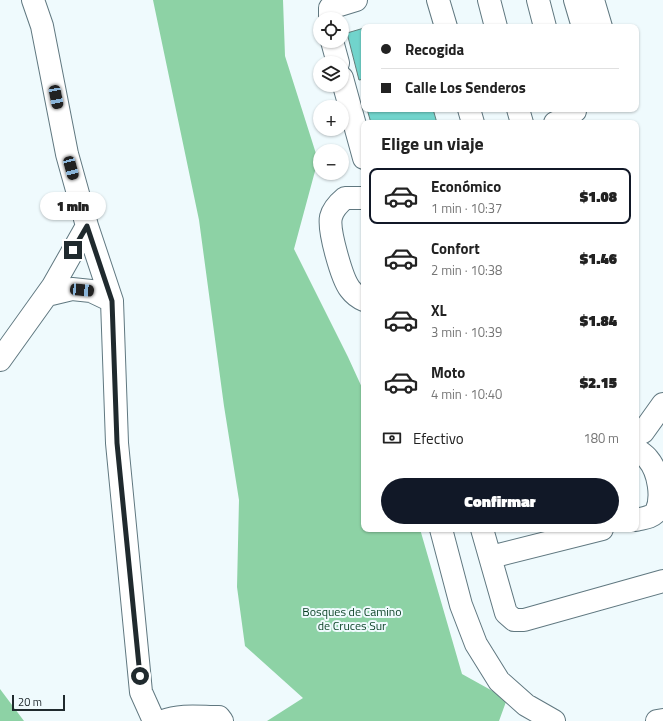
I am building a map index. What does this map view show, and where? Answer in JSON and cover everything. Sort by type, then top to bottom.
[{"type":"street","points":[[33,0],[42,26],[67,154],[87,226],[112,301],[117,443],[140,684],[141,692],[154,721]]},
{"type":"street","points":[[329,9],[356,0]]},
{"type":"street","points":[[438,0],[445,24]]},
{"type":"street","points":[[489,0],[495,24]]},
{"type":"street","points":[[538,0],[544,24]]},
{"type":"street","points":[[575,0],[582,24]]},
{"type":"street","points":[[593,0],[600,24]]},
{"type":"street","points":[[346,92],[361,147]]},
{"type":"street","points":[[562,120],[579,114]]},
{"type":"street","points":[[361,198],[345,198],[337,205],[331,217],[330,228],[335,249],[349,288],[361,298]]},
{"type":"street","points":[[0,360],[53,286],[87,226]]},
{"type":"street","points":[[47,295],[72,289],[91,291],[112,301]]},
{"type":"street","points":[[639,434],[663,404]]},
{"type":"street","points":[[639,451],[647,457],[655,469],[663,490],[660,506],[655,513],[650,517],[639,519]]},
{"type":"street","points":[[442,532],[461,605],[476,644],[499,681],[526,705],[554,721]]},
{"type":"street","points":[[483,532],[506,613],[514,620],[524,620],[663,581]]},
{"type":"street","points":[[491,557],[590,532]]},
{"type":"street","points":[[163,721],[174,717],[191,716],[219,717],[222,721]]},
{"type":"street","points":[[657,721],[662,720]]},
{"type":"green space","name":"Bosques de Camino de Cruces Sur","points":[[153,0],[283,0],[285,56],[313,144],[313,179],[294,249],[361,385],[361,532],[421,532],[462,674],[507,699],[499,721],[267,721],[303,698],[245,646],[237,587],[239,500],[224,406],[199,220]]},
{"type":"green space","points":[[0,689],[24,721],[0,721]]},
{"type":"building","points":[[361,29],[361,80],[359,80],[349,41],[349,32]]},
{"type":"building","points":[[368,112],[434,112],[436,120],[370,120]]},
{"type":"route","points":[[73,250],[87,226],[112,301],[117,443],[140,676]]}]
